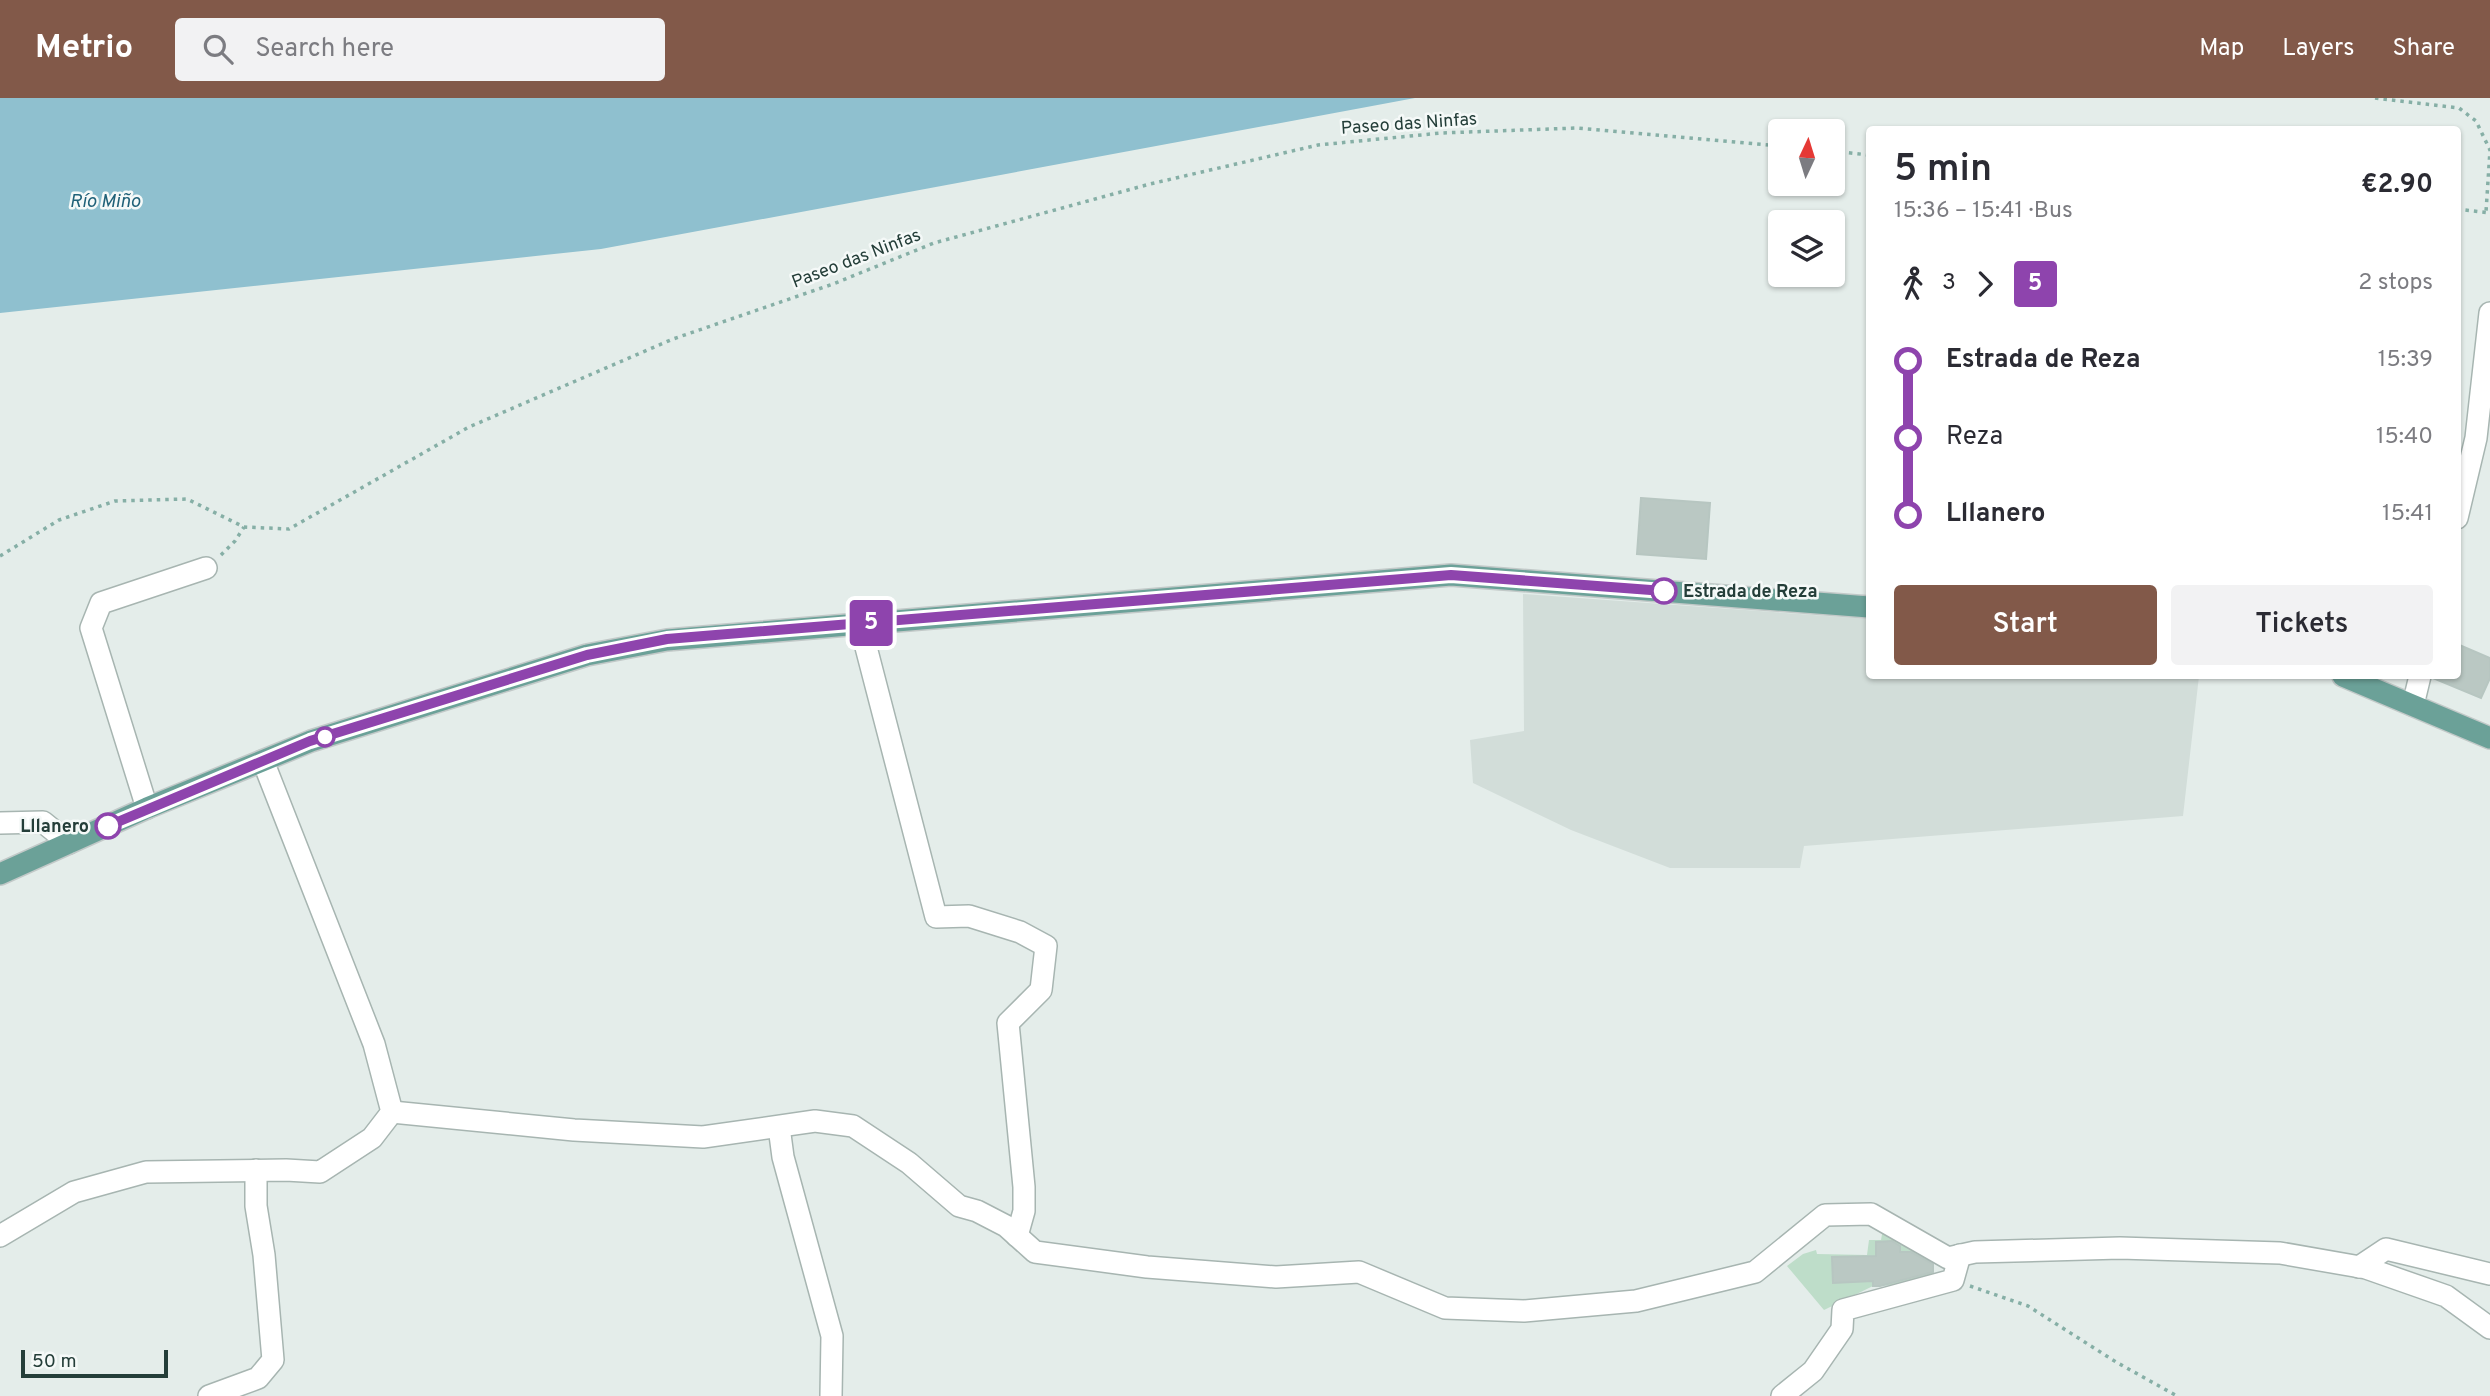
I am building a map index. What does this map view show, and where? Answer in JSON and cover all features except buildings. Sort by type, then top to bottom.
[{"type":"main road","points":[[0,874],[147,808],[310,741],[587,655],[667,639],[1451,575],[1866,607]]},
{"type":"main road","points":[[2350,679],[2490,738]]},
{"type":"street","points":[[2461,502],[2476,438],[2490,313]]},
{"type":"street","points":[[147,808],[91,628],[101,603],[206,568]]},
{"type":"street","points":[[860,624],[936,917],[969,916],[1020,932],[1046,946],[1041,990],[1009,1023],[1024,1199],[1024,1211],[1017,1236]]},
{"type":"street","points":[[2413,705],[2419,679]]},
{"type":"street","points":[[263,761],[374,1044],[392,1112]]},
{"type":"street","points":[[0,823],[43,822],[69,843]]},
{"type":"street","points":[[392,1112],[573,1130],[703,1137],[815,1121],[853,1126],[909,1163],[959,1206],[1006,1226],[1035,1252],[1147,1267],[1276,1277],[1359,1272],[1445,1308],[1524,1311],[1636,1301],[1755,1272],[1825,1214],[1871,1214],[1948,1258],[1975,1252],[2147,1249],[2280,1252],[2359,1266],[2446,1296],[2490,1328]]},
{"type":"street","points":[[0,1236],[74,1192],[146,1171],[320,1172],[372,1138],[392,1112]]},
{"type":"street","points":[[779,1127],[783,1157],[832,1336],[831,1396]]},
{"type":"street","points":[[209,1396],[258,1378],[273,1360],[264,1255],[256,1206],[256,1170]]},
{"type":"street","points":[[2359,1266],[2386,1248],[2490,1274]]},
{"type":"street","points":[[1782,1396],[1813,1371],[1842,1329],[1843,1310],[1954,1280],[1960,1255]]},
{"type":"path","points":[[2375,98],[2459,108],[2476,121],[2490,150],[2488,212],[2461,209]]},
{"type":"path","name":"Paseo das Ninfas","points":[[0,556],[59,520],[115,501],[187,499],[244,527],[289,529],[469,428],[673,339],[833,284],[934,243],[1150,184],[1318,145],[1441,133],[1577,128],[1768,145]]},
{"type":"path","points":[[1845,152],[1866,155]]},
{"type":"path","points":[[206,568],[235,541],[244,527]]},
{"type":"path","points":[[1954,1280],[2028,1306],[2116,1362],[2177,1396]]},
{"type":"shaded area","points":[[1523,594],[1866,619],[1866,679],[2199,679],[2183,816],[1804,846],[1800,868],[1670,868],[1571,830],[1473,783],[1470,740],[1524,731]]},
{"type":"green space","points":[[1883,1229],[1932,1251],[1933,1281],[1873,1286],[1824,1310],[1787,1266],[1803,1254],[1816,1250],[1817,1254],[1867,1255],[1869,1240],[1881,1240]]},
{"type":"water","name":"Río Miño","points":[[0,98],[1415,98],[601,249],[0,313]]},
{"type":"bus line","name":"5","points":[[108,826],[310,741],[587,655],[667,639],[1451,575],[1664,591]]},
{"type":"place","name":"Estrada de Reza","points":[[1664,591]]},
{"type":"place","name":"Lllanero","points":[[108,826]]}]
